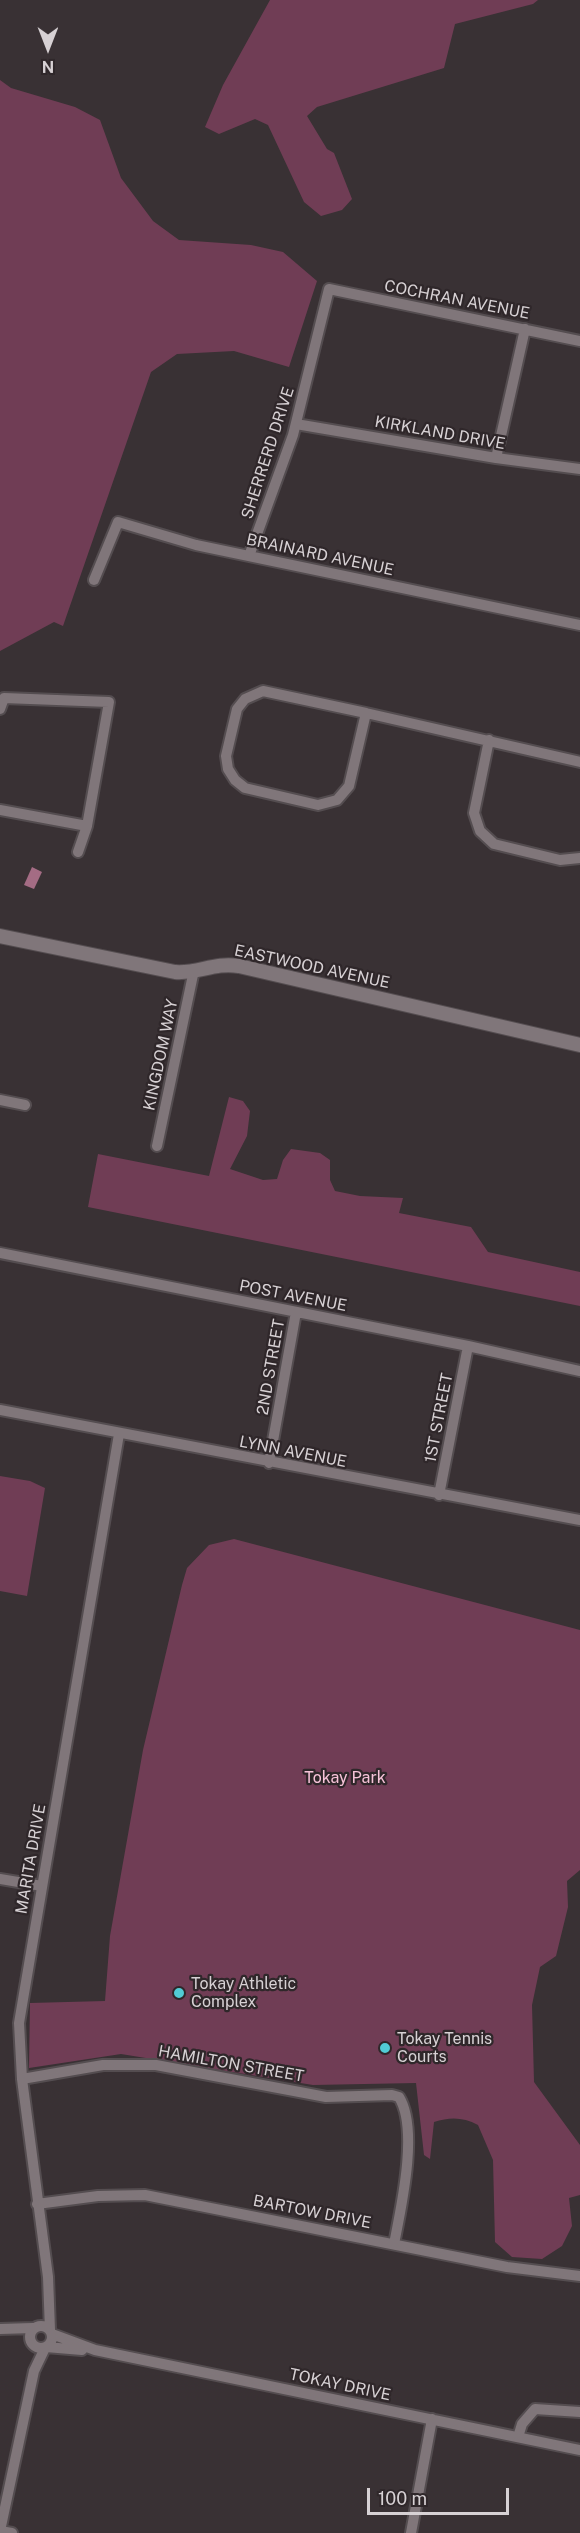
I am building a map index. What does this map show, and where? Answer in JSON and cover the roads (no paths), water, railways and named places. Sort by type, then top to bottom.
[{"type":"street","name":"COCHRAN AVENUE","points":[[329,289],[580,341]]},
{"type":"street","name":"SHERRERD DRIVE","points":[[249,556],[296,424],[329,289]]},
{"type":"street","points":[[496,458],[525,329]]},
{"type":"street","name":"KIRKLAND DRIVE","points":[[296,424],[496,458],[580,469]]},
{"type":"street","name":"BRAINARD AVENUE","points":[[94,580],[118,522],[196,545],[580,625]]},
{"type":"street","points":[[366,713],[349,786],[342,796],[331,804],[318,805],[245,788],[235,780],[228,769],[226,756],[237,709],[245,699],[256,692],[263,691],[366,713],[489,740],[580,762]]},
{"type":"street","points":[[0,709],[4,699],[109,702],[87,826],[78,852]]},
{"type":"street","points":[[489,740],[474,813],[480,831],[494,844],[560,860],[580,858]]},
{"type":"street","points":[[0,810],[87,826]]},
{"type":"street","name":"EASTWOOD AVENUE","points":[[0,936],[175,972],[213,965],[240,966],[580,1045]]},
{"type":"street","name":"KINGDOM WAY","points":[[157,1146],[194,970]]},
{"type":"street","points":[[0,1100],[25,1105]]},
{"type":"street","name":"POST AVENUE","points":[[0,1253],[468,1346],[580,1371]]},
{"type":"street","name":"2ND STREET","points":[[269,1463],[296,1312]]},
{"type":"street","name":"1ST STREET","points":[[440,1495],[468,1346]]},
{"type":"street","name":"LYNN AVENUE","points":[[0,1410],[269,1463],[580,1520]]},
{"type":"street","name":"MARITA DRIVE","points":[[51,2332],[48,2277],[22,2079],[19,2023],[119,1434]]},
{"type":"street","points":[[0,1879],[42,1886]]},
{"type":"street","name":"HAMILTON STREET","points":[[22,2079],[103,2065],[156,2065],[326,2097],[392,2095],[399,2097],[405,2108],[407,2168],[394,2244]]},
{"type":"street","name":"BARTOW DRIVE","points":[[37,2204],[98,2196],[145,2195],[507,2267],[580,2276]]},
{"type":"street","name":"MARITA DRIVE","points":[[35,2327],[48,2292]]},
{"type":"street","points":[[0,2329],[44,2326],[51,2332],[51,2341],[34,2371],[0,2530],[12,2533]]},
{"type":"street","points":[[34,2371],[30,2335],[35,2327]]},
{"type":"street","points":[[0,2329],[39,2348],[46,2347]]},
{"type":"street","name":"TOKAY DRIVE","points":[[51,2332],[95,2350]]},
{"type":"street","name":"TOKAY DRIVE","points":[[46,2347],[95,2350],[580,2450]]},
{"type":"street","points":[[518,2437],[522,2424],[535,2409],[580,2412]]},
{"type":"street","points":[[411,2533],[432,2420]]},
{"type":"place","name":"Tokay Athletic Complex","points":[[179,1993]]},
{"type":"place","name":"Tokay Tennis Courts","points":[[385,2048]]},
{"type":"park label","name":"Tokay Park","points":[[345,1778]]}]
